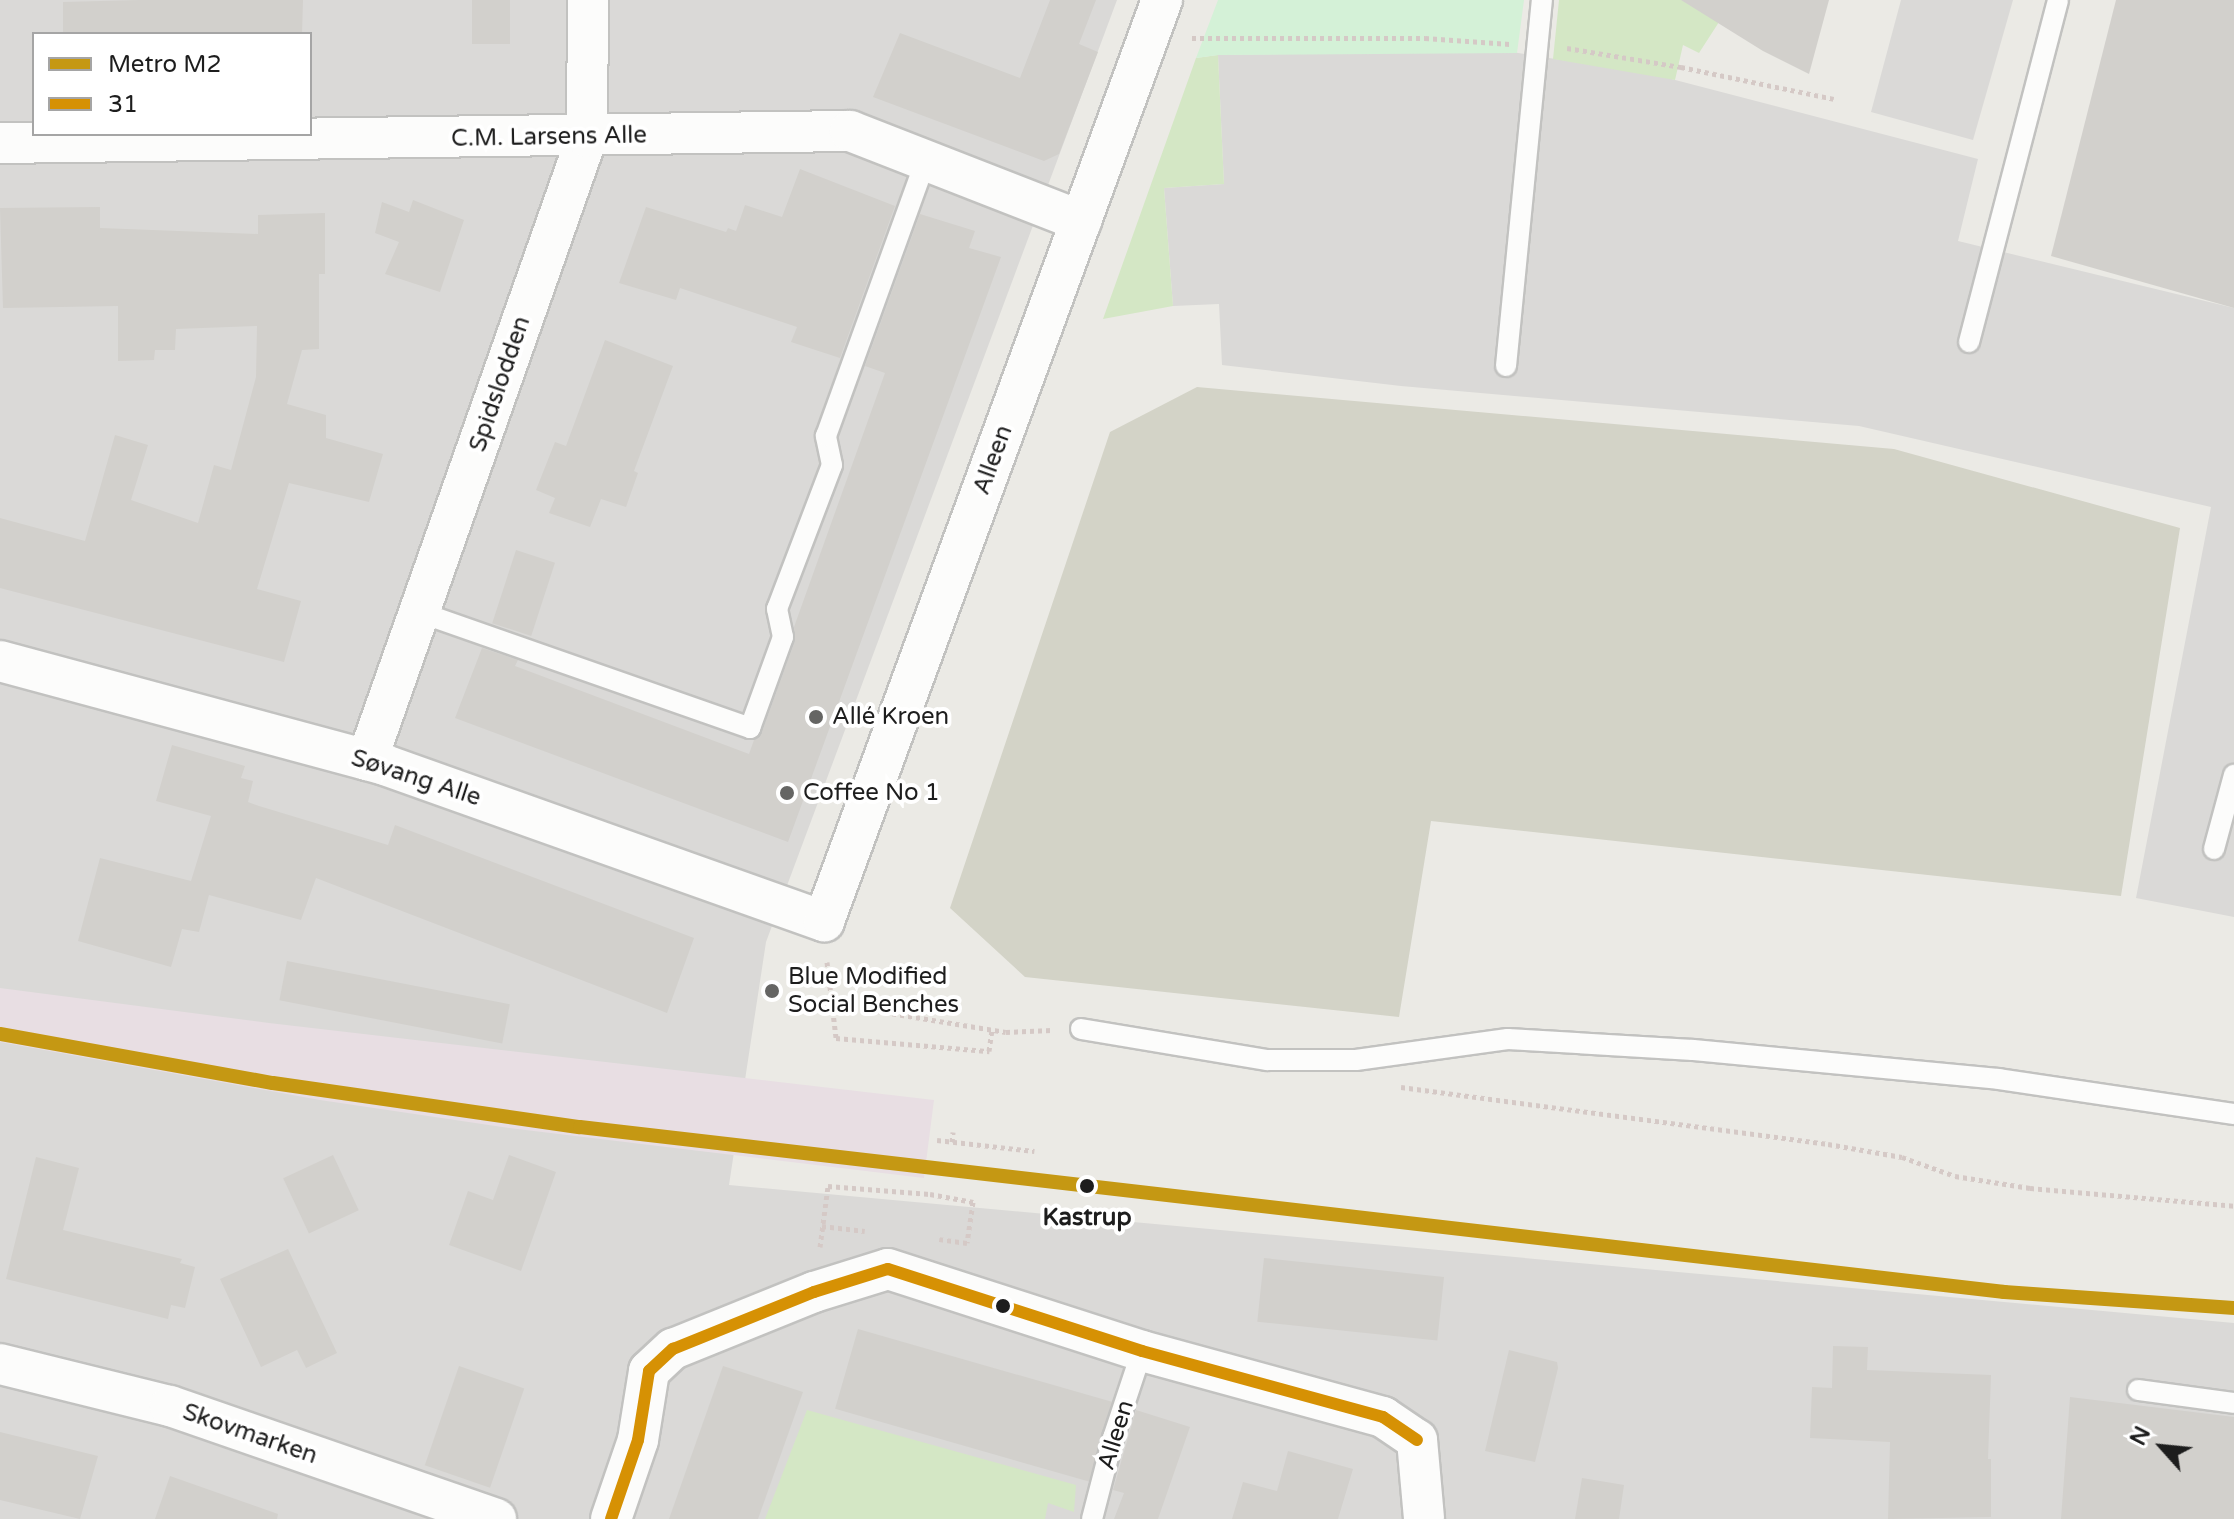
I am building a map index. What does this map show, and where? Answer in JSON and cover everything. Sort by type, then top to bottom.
[{"type":"street","name":"Spidslodden","points":[[367,760],[587,137],[588,0]]},
{"type":"street","name":"Alleen","points":[[824,921],[1158,12]]},
{"type":"street","name":"C.M. Larsens Alle","points":[[0,143],[850,131],[1081,221]]},
{"type":"street","name":"Søvang Alle","points":[[0,661],[367,760],[824,921]]},
{"type":"street","points":[[611,1519],[638,1440],[649,1371],[673,1349],[814,1292],[888,1269],[1142,1351],[1383,1417],[1417,1440],[1424,1519]]},
{"type":"street","name":"Skovmarken","points":[[0,1364],[170,1406],[496,1519]]},
{"type":"lane","points":[[1506,366],[1542,0]]},
{"type":"lane","points":[[1969,342],[2058,0]]},
{"type":"lane","points":[[419,612],[750,728],[783,637],[777,609],[832,465],[826,436],[926,159]]},
{"type":"lane","points":[[2214,849],[2234,775]]},
{"type":"lane","points":[[1081,1029],[1267,1060],[1356,1060],[1508,1039],[1693,1050],[1999,1079],[2234,1114]]},
{"type":"lane","name":"Alleen","points":[[1092,1519],[1113,1438],[1142,1351]]},
{"type":"lane","points":[[2138,1390],[2234,1403]]},
{"type":"path","points":[[1158,12],[1193,38],[1425,38],[1538,46],[1681,67],[1834,99]]},
{"type":"path","points":[[824,921],[829,1003],[836,1038],[989,1051],[992,1030]]},
{"type":"path","points":[[829,1003],[992,1030],[1081,1029]]},
{"type":"path","points":[[1386,1085],[1828,1144],[1902,1157],[1955,1176],[2030,1188],[2233,1205]]},
{"type":"path","points":[[952,1142],[953,1132]]},
{"type":"path","points":[[937,1140],[1034,1151]]},
{"type":"path","points":[[814,1292],[828,1186],[930,1194],[973,1202],[967,1243],[924,1238]]},
{"type":"path","points":[[822,1226],[880,1233]]},
{"type":"shaded area","points":[[0,0],[1117,0],[766,942],[729,1185],[2234,1323],[2234,1519],[0,1519]]},
{"type":"shaded area","points":[[1901,0],[2013,0],[1973,140],[1871,112]]},
{"type":"shaded area","points":[[1506,51],[1656,75],[1978,159],[1958,241],[2234,308],[2234,917],[2136,898],[2211,507],[1859,426],[1401,386],[1222,365],[1219,304],[1173,306],[1164,188],[1224,184],[1218,55]]},
{"type":"shaded area","points":[[1197,387],[1894,449],[2180,528],[2121,896],[1431,821],[1399,1017],[1025,977],[950,908],[1110,432]]},
{"type":"shaded area","points":[[0,988],[269,1023],[934,1100],[924,1178],[509,1128],[320,1100],[0,1042]]},
{"type":"green space","points":[[1218,0],[1524,0],[1517,53],[1218,55],[1196,58]]},
{"type":"green space","points":[[1559,0],[1691,0],[1719,22],[1699,53],[1683,45],[1675,80],[1553,59]]},
{"type":"green space","points":[[1218,55],[1224,184],[1164,188],[1173,306],[1103,319],[1196,58]]},
{"type":"green space","points":[[807,1410],[1076,1485],[1074,1512],[1048,1503],[1045,1519],[765,1519]]},
{"type":"building","points":[[303,0],[302,32],[63,32],[63,2]]},
{"type":"building","points":[[472,0],[510,0],[510,44],[472,44]]},
{"type":"building","points":[[1050,0],[1096,0],[1079,44],[1098,52],[1059,154],[1044,161],[873,97],[900,33],[1020,78]]},
{"type":"building","points":[[1681,0],[1829,0],[1809,74],[1763,51]]},
{"type":"building","points":[[2116,0],[2234,0],[2234,308],[2051,256]]},
{"type":"building","points":[[800,169],[895,206],[840,358],[791,342],[797,327],[680,288],[676,300],[619,283],[646,207],[726,232],[728,228],[736,231],[745,205],[782,217]]},
{"type":"building","points":[[413,200],[464,220],[440,292],[385,274],[399,242],[375,233],[382,202],[409,212]]},
{"type":"building","points":[[100,207],[100,228],[258,234],[258,215],[325,213],[325,274],[319,274],[319,349],[302,350],[287,404],[326,415],[326,438],[383,454],[369,502],[289,483],[257,589],[301,601],[284,662],[0,588],[0,518],[85,541],[115,435],[148,445],[131,500],[198,523],[214,465],[231,470],[256,377],[257,326],[176,329],[175,350],[155,350],[154,360],[118,361],[118,306],[3,308],[0,208]]},
{"type":"building","points":[[920,214],[975,231],[969,248],[1001,257],[788,842],[455,718],[482,648],[518,660],[515,666],[749,754],[754,740],[762,732],[795,641],[794,627],[885,373],[865,366]]},
{"type":"building","points":[[605,340],[673,366],[634,471],[638,473],[626,507],[601,499],[590,527],[549,513],[555,498],[536,490],[555,442],[566,446]]},
{"type":"building","points":[[516,550],[555,563],[531,636],[492,623]]},
{"type":"building","points":[[172,745],[245,766],[241,778],[253,781],[248,802],[388,845],[395,825],[694,938],[667,1013],[316,878],[301,920],[209,895],[199,932],[182,929],[171,967],[78,941],[100,858],[191,881],[211,816],[156,801]]},
{"type":"building","points":[[287,961],[510,1004],[502,1044],[279,1000]]},
{"type":"building","points":[[333,1155],[359,1210],[309,1234],[283,1178]]},
{"type":"building","points":[[509,1155],[556,1172],[521,1271],[449,1245],[468,1191],[493,1200]]},
{"type":"building","points":[[36,1157],[79,1168],[63,1230],[182,1259],[180,1263],[195,1267],[185,1308],[171,1305],[168,1319],[6,1279]]},
{"type":"building","points":[[288,1249],[337,1353],[306,1368],[297,1350],[261,1367],[220,1279]]},
{"type":"building","points":[[1264,1258],[1444,1277],[1437,1341],[1257,1322]]},
{"type":"building","points":[[858,1329],[1112,1402],[1089,1482],[835,1409]]},
{"type":"building","points":[[1833,1346],[1868,1347],[1867,1370],[1991,1375],[1988,1459],[1991,1459],[1991,1517],[1888,1519],[1890,1442],[1810,1438],[1812,1387],[1832,1388]]},
{"type":"building","points":[[1509,1350],[1557,1362],[1535,1462],[1485,1451]]},
{"type":"building","points":[[459,1366],[524,1388],[490,1488],[425,1465]]},
{"type":"building","points":[[723,1366],[803,1392],[758,1519],[669,1519]]},
{"type":"building","points":[[2070,1397],[2234,1417],[2234,1519],[2061,1519]]},
{"type":"building","points":[[1136,1410],[1190,1427],[1158,1519],[1114,1519],[1124,1493],[1113,1490]]},
{"type":"building","points":[[0,1432],[98,1456],[80,1519],[0,1500]]},
{"type":"building","points":[[1288,1451],[1353,1469],[1338,1519],[1232,1519],[1243,1482],[1277,1491]]},
{"type":"building","points":[[170,1476],[278,1514],[277,1519],[155,1519]]},
{"type":"building","points":[[1582,1478],[1624,1485],[1619,1519],[1575,1519]]},
{"type":"metro line","name":"M2","points":[[0,1034],[273,1083],[580,1127],[2004,1292],[2234,1308]]},
{"type":"transit line","name":"31","points":[[611,1519],[638,1440],[649,1371],[673,1349],[814,1292],[888,1269],[1142,1351],[1383,1417],[1417,1440]]},
{"type":"place","name":"Allé Kroen","points":[[816,717]]},
{"type":"place","name":"Coffee No 1","points":[[787,793]]},
{"type":"place","name":"Blue Modified Social Benches","points":[[772,991]]},
{"type":"place","name":"Kastrup","points":[[1087,1186]]}]
